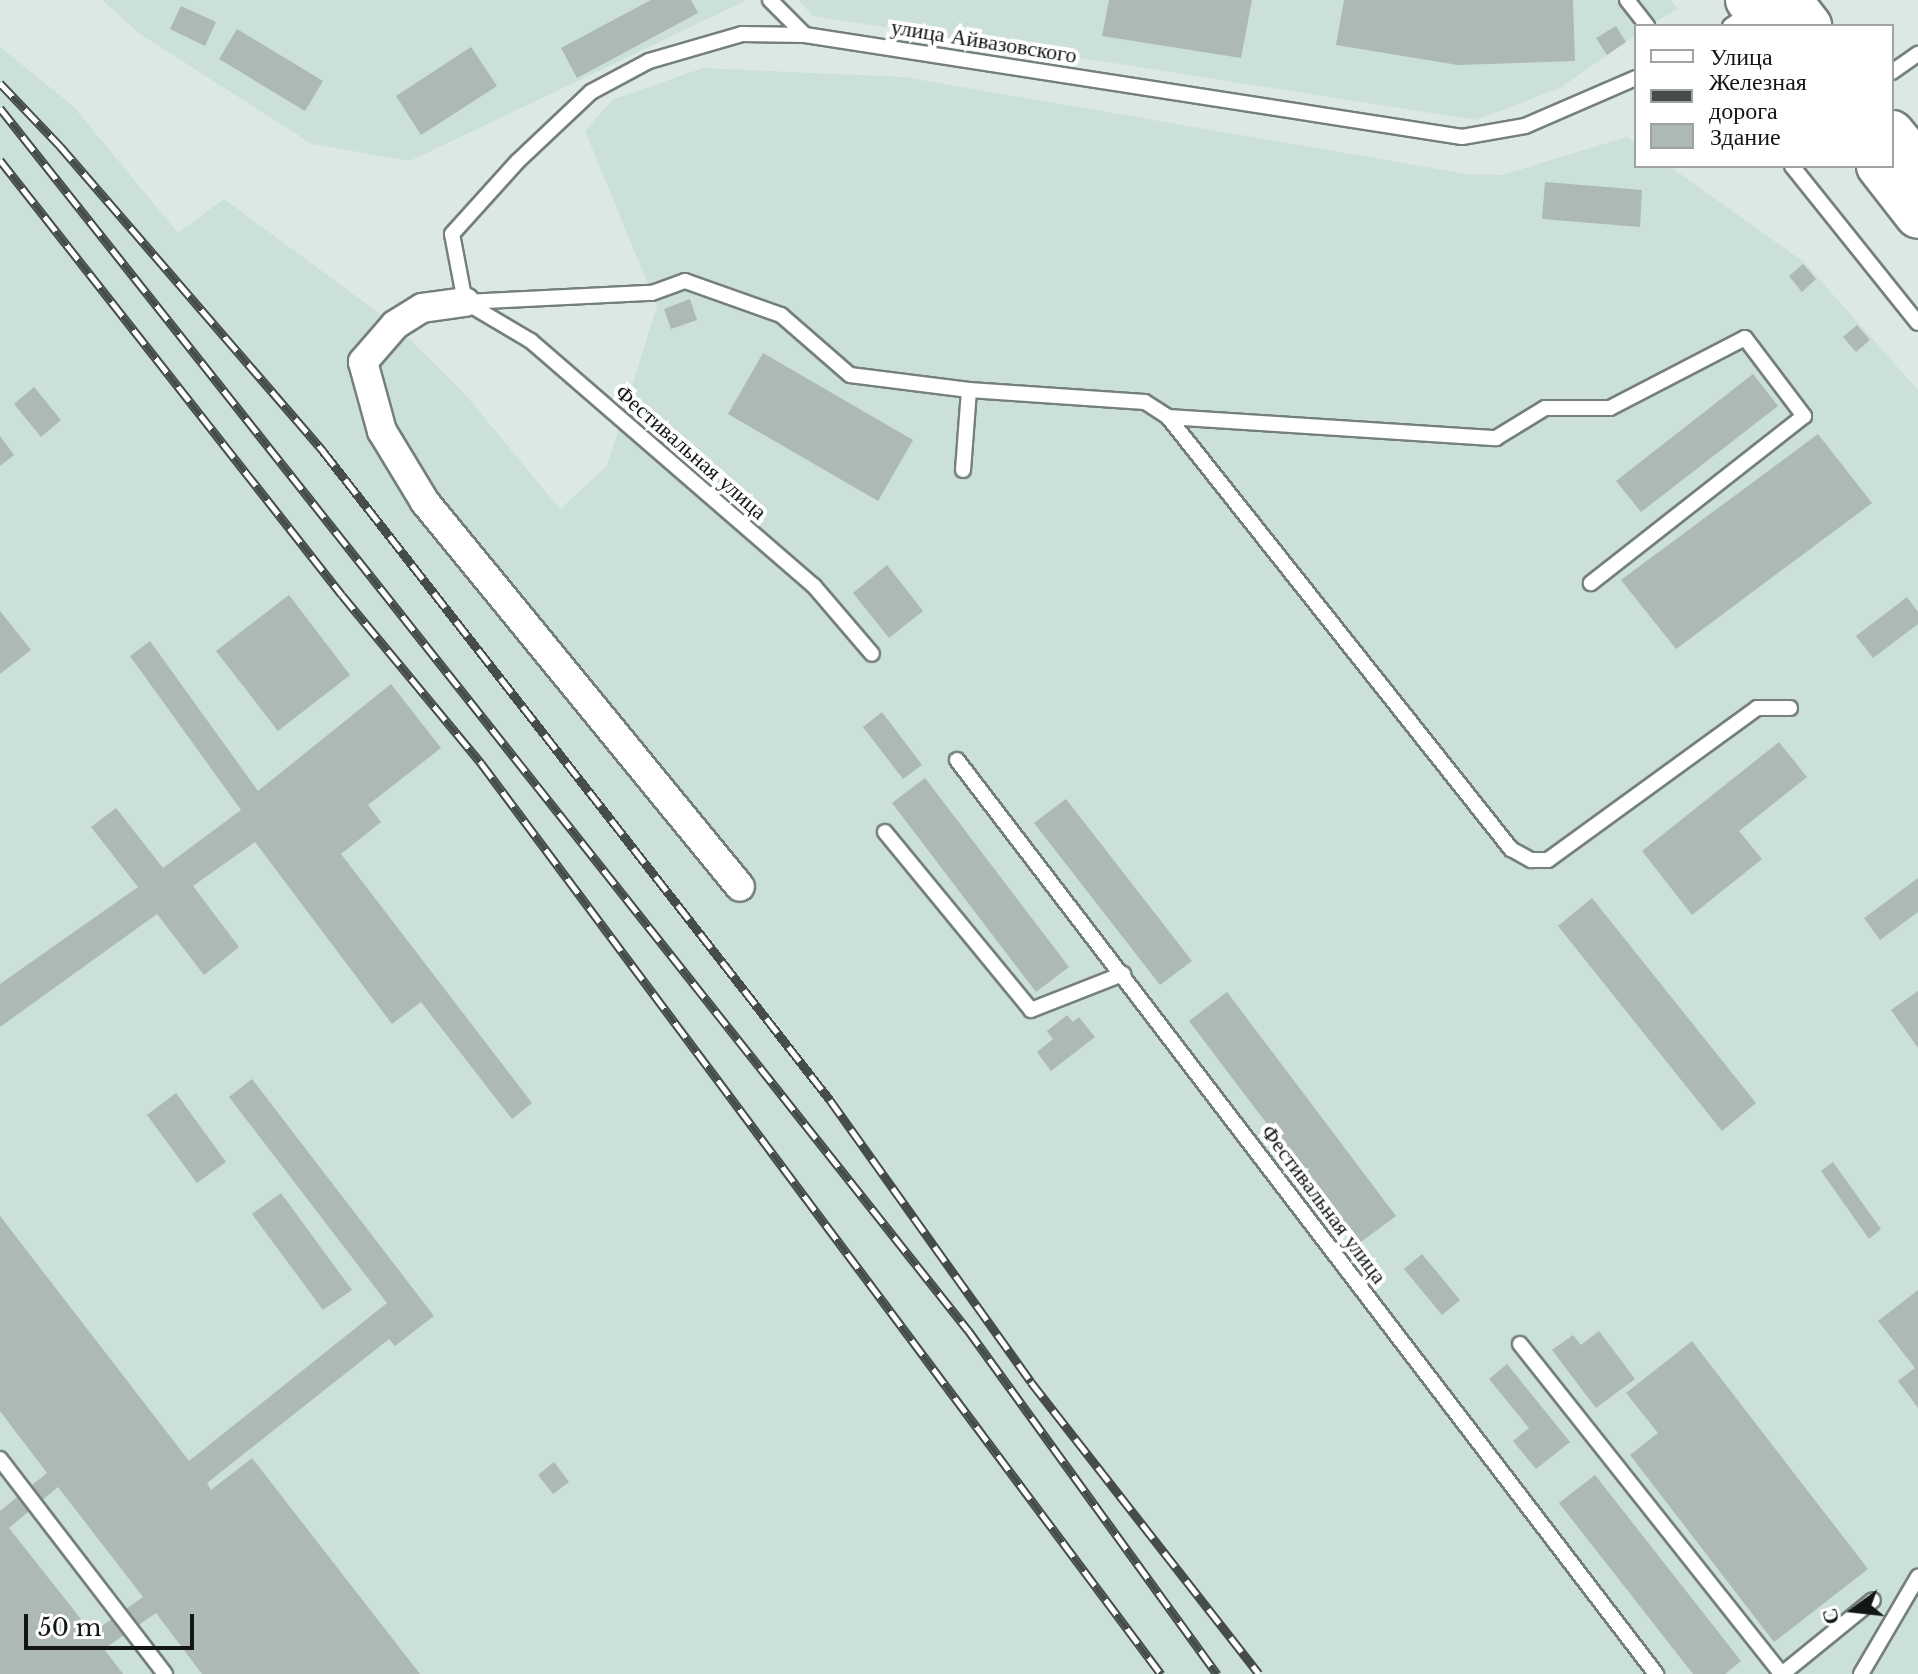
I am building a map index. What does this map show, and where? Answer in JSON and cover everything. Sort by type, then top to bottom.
[{"type":"highway","points":[[1758,12],[1802,24]]},
{"type":"highway","points":[[1894,135],[1918,165]]},
{"type":"highway","points":[[1881,168],[1918,216]]},
{"type":"street","points":[[465,302],[422,308],[395,325],[363,362],[382,431],[425,502],[740,887]]},
{"type":"lane","points":[[770,0],[805,35]]},
{"type":"lane","points":[[1627,0],[1645,24]]},
{"type":"lane","name":"улица Айвазовского","points":[[465,302],[452,234],[518,161],[591,92],[649,61],[742,34],[805,35],[1462,137],[1525,126],[1634,79]]},
{"type":"lane","points":[[1894,71],[1918,54]]},
{"type":"lane","points":[[1794,168],[1918,323]]},
{"type":"lane","points":[[465,302],[652,293],[685,281],[781,315],[850,375],[969,390],[1145,402],[1168,417],[1511,849],[1531,860],[1548,860],[1757,708],[1790,708]]},
{"type":"lane","name":"Фестивальная улица","points":[[465,302],[531,341],[814,586],[872,654]]},
{"type":"lane","points":[[1168,417],[1496,438],[1545,408],[1610,408],[1745,338],[1804,416],[1591,583]]},
{"type":"lane","points":[[963,470],[969,390]]},
{"type":"lane","name":"Фестивальная улица","points":[[957,760],[1656,1674]]},
{"type":"lane","points":[[885,832],[1031,1010],[1123,974]]},
{"type":"lane","points":[[1520,1344],[1782,1674],[1873,1600]]},
{"type":"lane","points":[[0,1459],[165,1674]]},
{"type":"lane","points":[[1861,1674],[1918,1577]]},
{"type":"shaded area","points":[[102,0],[747,0],[410,161],[312,144],[140,34]]},
{"type":"shaded area","points":[[798,0],[1670,0],[1678,9],[1652,24],[1634,24],[1634,36],[1560,88],[1476,120],[813,16]]},
{"type":"shaded area","points":[[0,47],[73,106],[178,233],[224,199],[395,325],[464,393],[560,509],[607,466],[657,306],[585,131],[612,100],[703,68],[904,77],[1467,174],[1502,175],[1627,137],[1634,142],[1634,168],[1672,168],[1804,262],[1918,390],[1918,1674],[0,1674]]},
{"type":"building","points":[[651,0],[691,0],[698,13],[577,78],[561,48]]},
{"type":"building","points":[[1109,0],[1252,0],[1241,58],[1102,36]]},
{"type":"building","points":[[1344,0],[1573,0],[1575,61],[1458,65],[1336,45]]},
{"type":"building","points":[[181,6],[216,22],[205,46],[170,29]]},
{"type":"building","points":[[1616,26],[1626,42],[1607,55],[1596,38]]},
{"type":"building","points":[[237,29],[323,81],[305,111],[219,59]]},
{"type":"building","points":[[471,47],[497,86],[421,135],[396,96]]},
{"type":"building","points":[[1545,182],[1642,190],[1640,227],[1542,219]]},
{"type":"building","points":[[1803,264],[1816,279],[1802,292],[1789,276]]},
{"type":"building","points":[[690,299],[697,320],[671,329],[664,309]]},
{"type":"building","points":[[1857,325],[1870,340],[1856,352],[1843,337]]},
{"type":"building","points":[[763,353],[913,440],[878,501],[728,414]]},
{"type":"building","points":[[1753,374],[1778,406],[1641,512],[1616,481]]},
{"type":"building","points":[[34,387],[61,420],[41,437],[14,404]]},
{"type":"building","points":[[1818,434],[1872,503],[1676,649],[1621,580]]},
{"type":"building","points":[[0,436],[14,455],[0,466]]},
{"type":"building","points":[[887,565],[923,611],[889,638],[853,593]]},
{"type":"building","points":[[289,595],[350,675],[278,731],[216,651]]},
{"type":"building","points":[[1907,597],[1918,612],[1918,624],[1873,658],[1856,636]]},
{"type":"building","points":[[0,611],[31,650],[0,674]]},
{"type":"building","points":[[150,641],[258,791],[391,684],[441,748],[368,805],[381,822],[341,854],[532,1103],[512,1119],[421,1002],[392,1024],[255,842],[193,886],[239,947],[204,975],[157,914],[0,1027],[0,984],[138,887],[91,827],[116,808],[163,868],[241,810],[130,656]]},
{"type":"building","points":[[882,712],[922,765],[903,779],[863,727]]},
{"type":"building","points":[[1779,742],[1807,777],[1739,831],[1762,859],[1692,915],[1642,851]]},
{"type":"building","points":[[925,778],[1069,967],[1036,992],[892,803]]},
{"type":"building","points":[[1066,799],[1192,961],[1160,985],[1034,823]]},
{"type":"building","points":[[1918,878],[1918,912],[1880,940],[1864,918]]},
{"type":"building","points":[[1592,898],[1756,1103],[1722,1131],[1558,926]]},
{"type":"building","points":[[1918,991],[1918,1048],[1891,1010]]},
{"type":"building","points":[[1227,992],[1396,1216],[1358,1244],[1189,1021]]},
{"type":"building","points":[[1067,1015],[1073,1022],[1079,1017],[1095,1037],[1051,1071],[1037,1052],[1053,1039],[1047,1031]]},
{"type":"building","points":[[252,1079],[434,1316],[395,1346],[389,1339],[207,1483],[211,1490],[252,1458],[420,1674],[202,1674],[156,1613],[104,1649],[123,1674],[0,1674],[0,1511],[47,1473],[0,1411],[0,1216],[189,1461],[387,1303],[229,1097]],"holes":[[[58,1487],[143,1597],[92,1633],[9,1528]]]},
{"type":"building","points":[[176,1093],[226,1162],[197,1183],[147,1115]]},
{"type":"building","points":[[1833,1162],[1881,1229],[1869,1239],[1821,1171]]},
{"type":"building","points":[[281,1193],[352,1290],[323,1310],[252,1214]]},
{"type":"building","points":[[1422,1254],[1460,1300],[1442,1315],[1404,1269]]},
{"type":"building","points":[[1918,1290],[1918,1408],[1898,1381],[1915,1368],[1878,1321]]},
{"type":"building","points":[[1599,1331],[1635,1379],[1596,1408],[1552,1350],[1573,1335],[1581,1345]]},
{"type":"building","points":[[1692,1341],[1868,1569],[1774,1642],[1630,1455],[1658,1433],[1626,1393]]},
{"type":"building","points":[[1507,1364],[1570,1442],[1536,1469],[1513,1441],[1529,1428],[1489,1379]]},
{"type":"building","points":[[554,1462],[569,1482],[553,1494],[538,1475]]},
{"type":"building","points":[[1595,1475],[1741,1661],[1725,1674],[1693,1674],[1559,1503]]},
{"type":"railway","points":[[0,83],[60,146],[323,451],[830,1100],[1031,1382],[1259,1674]]},
{"type":"railway","points":[[0,108],[968,1330],[1217,1674]]},
{"type":"railway","points":[[0,160],[342,595],[481,763],[1161,1674]]}]
